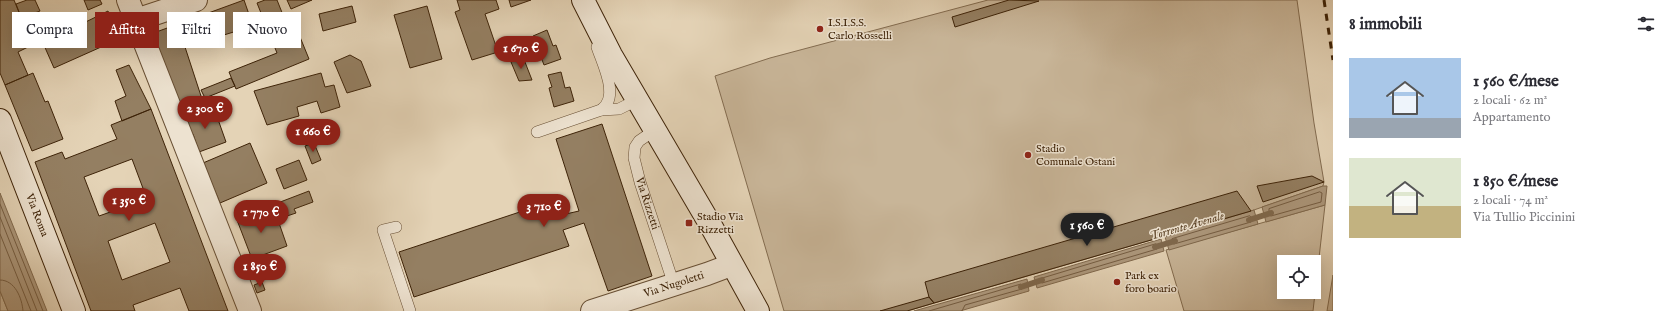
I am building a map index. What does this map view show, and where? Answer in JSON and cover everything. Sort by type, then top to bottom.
[{"type":"street","points":[[128,0],[133,12]]},
{"type":"street","points":[[159,12],[196,0]]},
{"type":"street","points":[[584,2],[608,50],[710,224],[731,265],[758,311]]},
{"type":"street","points":[[147,48],[250,311]]},
{"type":"street","name":"Via Roma","points":[[0,120],[74,311]]},
{"type":"street","name":"Via Nugoletti","points":[[592,311],[731,265]]},
{"type":"lane","points":[[584,2],[610,88],[610,101],[601,110]]},
{"type":"lane","points":[[537,132],[601,110],[619,109],[637,100]]},
{"type":"lane","name":"Via Rizzetti","points":[[655,130],[639,141],[635,146],[634,158],[642,190],[674,285]]},
{"type":"lane","points":[[396,227],[383,230],[410,311]]},
{"type":"shaded area","name":"Stadio Comunale Ostani","points":[[988,0],[1297,0],[1314,123],[1324,182],[1323,186],[1251,211],[907,311],[784,311],[715,76],[770,58]]},
{"type":"shaded area","points":[[1325,205],[1319,255],[1277,255],[1277,299],[1314,299],[1313,311],[1184,311],[1166,250]]},
{"type":"shaded area","points":[[1333,275],[1333,311],[1327,311]]},
{"type":"shaded area","points":[[0,291],[8,311],[0,311]]},
{"type":"water","points":[[1323,186],[1327,186],[1325,205],[1266,222],[1262,207]]},
{"type":"water","points":[[0,193],[47,311],[8,311],[0,291]]},
{"type":"water","points":[[1254,210],[1258,224],[1169,250],[1165,237]]},
{"type":"water","points":[[1161,239],[1164,251],[1037,288],[1034,277]]},
{"type":"water","points":[[1027,279],[1029,291],[960,311],[914,311]]},
{"type":"building","points":[[0,0],[14,0],[19,12],[12,12],[12,48],[26,48],[18,52],[28,75],[5,85],[0,73]]},
{"type":"building","points":[[27,0],[35,0],[40,11],[19,12],[16,4]]},
{"type":"building","points":[[84,0],[100,0],[102,4],[88,10]]},
{"type":"building","points":[[244,0],[248,12],[233,12],[233,32],[225,35],[225,12],[211,12]]},
{"type":"building","points":[[265,0],[277,0],[282,12],[261,12],[257,3]]},
{"type":"building","points":[[287,0],[312,0],[291,9]]},
{"type":"building","points":[[457,0],[496,0],[499,9],[485,14],[498,52],[472,60],[455,12],[460,10]]},
{"type":"building","points":[[509,0],[531,0],[511,7]]},
{"type":"building","points":[[1009,0],[1039,1],[955,27],[952,17]]},
{"type":"building","points":[[352,6],[356,22],[323,31],[319,14]]},
{"type":"building","points":[[427,6],[442,59],[410,68],[394,15]]},
{"type":"building","points":[[95,17],[95,48],[99,48],[54,68],[45,48],[87,48],[87,21]]},
{"type":"building","points":[[167,28],[167,48],[185,48],[202,99],[178,110],[153,48],[159,48],[159,31]]},
{"type":"building","points":[[547,30],[553,46],[556,45],[561,59],[544,65],[533,36]]},
{"type":"building","points":[[301,39],[309,59],[236,89],[229,72],[277,53],[275,48],[301,48]]},
{"type":"building","points":[[350,55],[361,61],[371,86],[347,93],[334,62]]},
{"type":"building","points":[[523,57],[532,80],[519,81],[511,62]]},
{"type":"building","points":[[129,65],[151,109],[122,121],[115,101],[126,96],[116,70]]},
{"type":"building","points":[[561,72],[565,88],[570,87],[574,101],[554,107],[549,88],[552,87],[548,75]]},
{"type":"building","points":[[33,73],[45,102],[48,101],[63,139],[32,151],[5,85]]},
{"type":"building","points":[[321,73],[325,87],[334,85],[340,107],[321,113],[317,101],[297,107],[299,116],[267,125],[254,91]]},
{"type":"building","points":[[231,78],[235,86],[205,98],[201,90]]},
{"type":"building","points":[[214,108],[226,142],[199,152],[193,134],[189,136],[183,119]]},
{"type":"building","points":[[151,109],[228,311],[189,311],[180,288],[133,305],[135,311],[91,311],[35,162],[62,152],[65,159],[117,139],[111,125]],"holes":[[[132,159],[147,199],[99,216],[84,177]],[[155,223],[170,262],[122,280],[108,241]]]},
{"type":"building","points":[[602,124],[652,276],[608,291],[584,223],[563,230],[569,246],[414,297],[399,252],[553,201],[557,216],[579,211],[556,139]]},
{"type":"building","points":[[250,143],[267,183],[220,203],[203,163]]},
{"type":"building","points":[[314,143],[321,160],[312,164],[305,146]]},
{"type":"building","points":[[299,160],[307,180],[284,189],[276,169]]},
{"type":"building","points":[[1312,176],[1324,182],[1263,202],[1257,186]]},
{"type":"building","points":[[309,191],[313,202],[294,209],[296,213],[281,218],[275,204]]},
{"type":"building","points":[[1237,191],[1251,211],[934,303],[929,297],[925,282]]},
{"type":"building","points":[[267,209],[273,225],[279,223],[287,246],[252,259],[237,220]]},
{"type":"building","points":[[262,282],[265,290],[257,293],[254,285]]},
{"type":"building","points":[[929,297],[934,303],[907,311],[880,311]]},
{"type":"waterway","name":"Torrente Avenale","points":[[1249,220],[1271,213]]},
{"type":"waterway","name":"Torrente Avenale","points":[[1155,247],[1175,241]]},
{"type":"waterway","name":"Torrente Avenale","points":[[1021,287],[1042,280]]},
{"type":"railway","points":[[1324,0],[1333,60]]},
{"type":"place","name":"I.S.I.S.S. Carlo Rosselli","points":[[820,29]]},
{"type":"place","name":"Stadio Comunale Ostani","points":[[1028,155]]},
{"type":"place","name":"Stadio Via Rizzetti","points":[[689,223]]},
{"type":"place","name":"Park ex foro boario","points":[[1117,282]]}]
